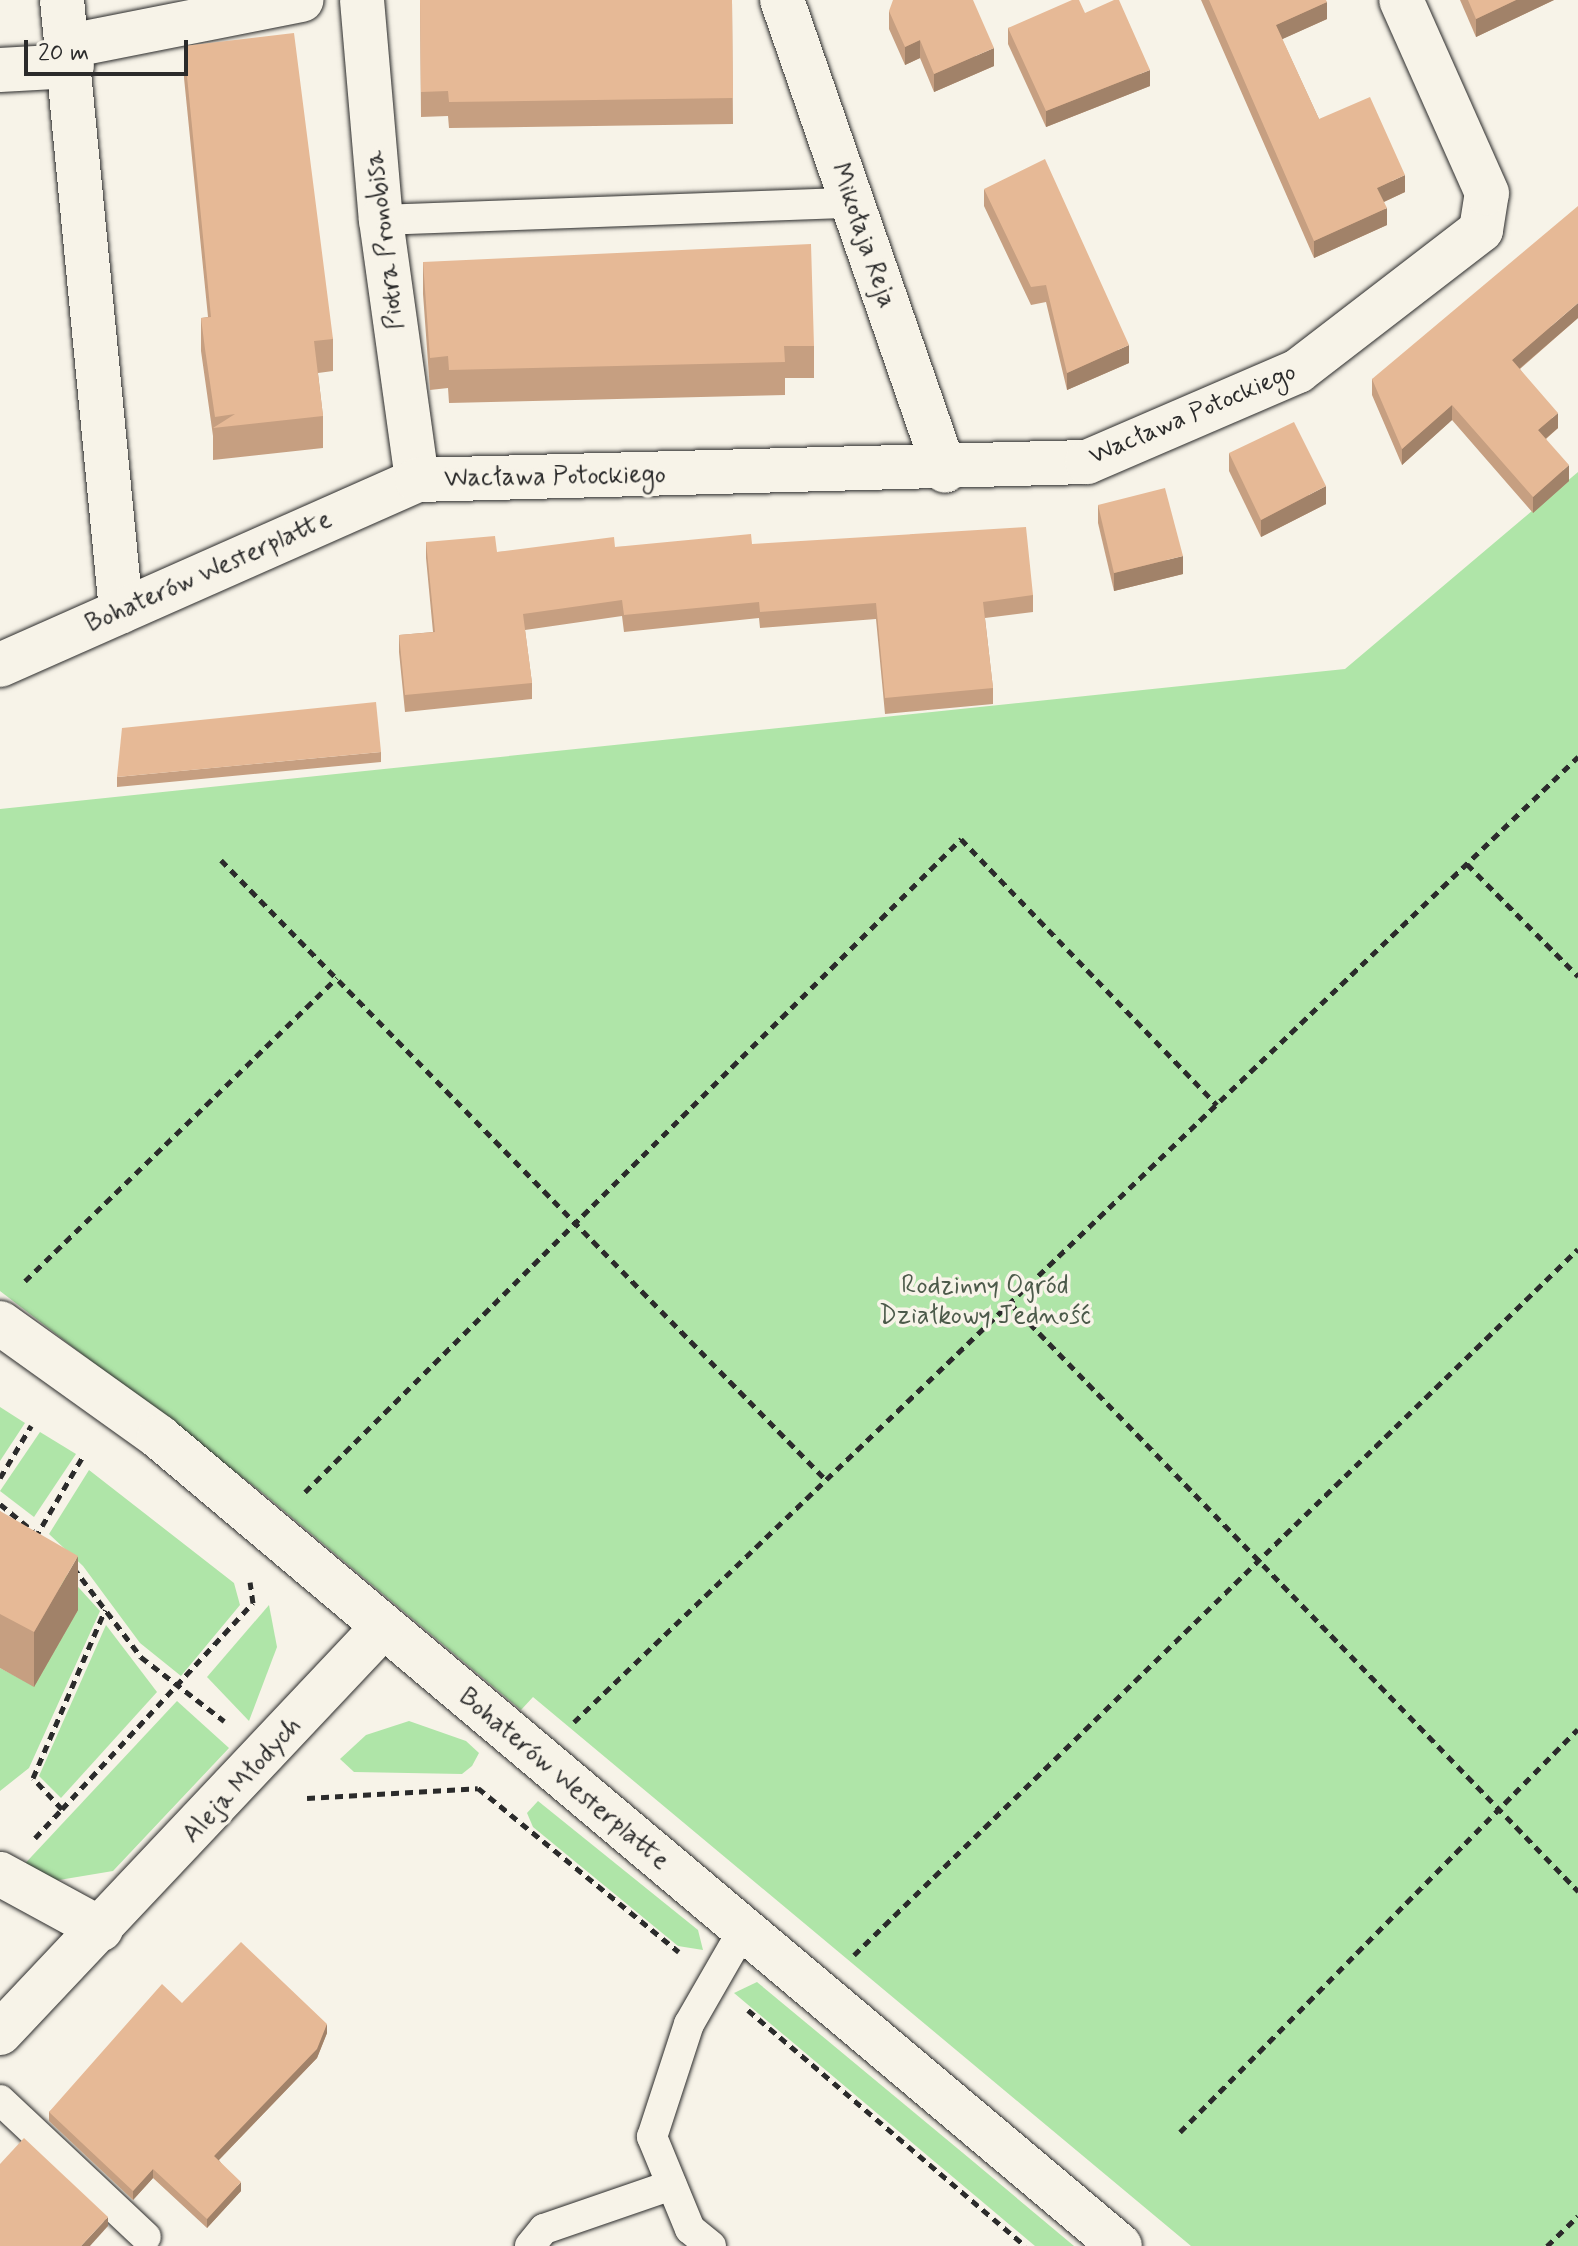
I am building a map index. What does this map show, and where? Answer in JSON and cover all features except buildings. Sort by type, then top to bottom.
[{"type":"street","points":[[62,0],[70,56],[121,611]]},
{"type":"street","points":[[0,70],[301,0]]},
{"type":"street","name":"Piotra Pronobisa","points":[[362,0],[381,220],[417,480]]},
{"type":"street","name":"Mikołaja Reja","points":[[782,0],[849,203],[945,471]]},
{"type":"street","name":"Wacława Potockiego","points":[[417,480],[945,471],[1087,462],[1298,371],[1481,230],[1487,193],[1401,0]]},
{"type":"street","name":"Bohaterów Westerplatte","points":[[0,665],[417,480]]},
{"type":"street","name":"Bohaterów Westerplatte","points":[[8,1306],[381,1629],[1120,2246]]},
{"type":"street","name":"Aleja Młodych","points":[[0,2033],[381,1629]]},
{"type":"street","points":[[2,1874],[101,1929]]},
{"type":"lane","points":[[381,220],[849,203]]},
{"type":"lane","points":[[711,2246],[690,2229],[652,2137],[689,2024],[743,1930]]},
{"type":"lane","points":[[0,2100],[146,2237]]},
{"type":"lane","points":[[530,2246],[544,2229],[672,2185]]},
{"type":"path","points":[[565,1731],[1578,757]]},
{"type":"path","points":[[301,1496],[573,1220],[961,839],[1217,1105]]},
{"type":"path","points":[[221,860],[826,1480]]},
{"type":"path","points":[[1467,864],[1578,976]]},
{"type":"path","points":[[8,1306],[337,978]]},
{"type":"path","points":[[843,1967],[1257,1558],[1578,1249]]},
{"type":"path","points":[[1010,1303],[1578,1891]]},
{"type":"path","points":[[0,1478],[31,1426]]},
{"type":"path","points":[[30,1547],[82,1458]]},
{"type":"path","points":[[0,1504],[48,1544]]},
{"type":"path","points":[[59,1554],[141,1657],[183,1684],[229,1726]]},
{"type":"path","points":[[2,1874],[183,1684],[253,1603],[243,1568]]},
{"type":"path","points":[[62,1809],[33,1778],[105,1610]]},
{"type":"path","points":[[1180,2132],[1497,1807],[1578,1729]]},
{"type":"path","points":[[307,1798],[478,1788],[714,1981],[1025,2246]]},
{"type":"path","points":[[1547,2246],[1578,2216]]},
{"type":"green space","name":"Rodzinny Ogród Działkowy Jedność","points":[[1578,472],[1578,2246],[1191,2246],[533,1697],[521,1710],[264,1494],[0,1291],[0,809],[1345,669]]},
{"type":"green space","points":[[0,1407],[25,1423],[0,1461]]},
{"type":"green space","points":[[40,1432],[76,1454],[34,1517],[0,1491]]},
{"type":"green space","points":[[89,1470],[234,1583],[240,1605],[181,1676],[140,1643],[83,1566],[49,1534]]},
{"type":"green space","points":[[39,1544],[100,1611],[29,1768],[0,1791],[0,1668],[34,1686]]},
{"type":"green space","points":[[269,1605],[277,1647],[249,1721],[207,1677]]},
{"type":"green space","points":[[106,1625],[157,1692],[61,1798],[39,1776]]},
{"type":"green space","points":[[177,1701],[229,1748],[113,1871],[47,1882],[18,1871]]},
{"type":"green space","points":[[409,1721],[466,1741],[479,1753],[472,1766],[462,1774],[354,1772],[340,1759],[366,1735]]},
{"type":"green space","points":[[538,1801],[698,1930],[703,1950],[678,1946],[533,1827],[527,1813]]},
{"type":"green space","points":[[757,1982],[1074,2246],[1035,2246],[734,1993]]}]
